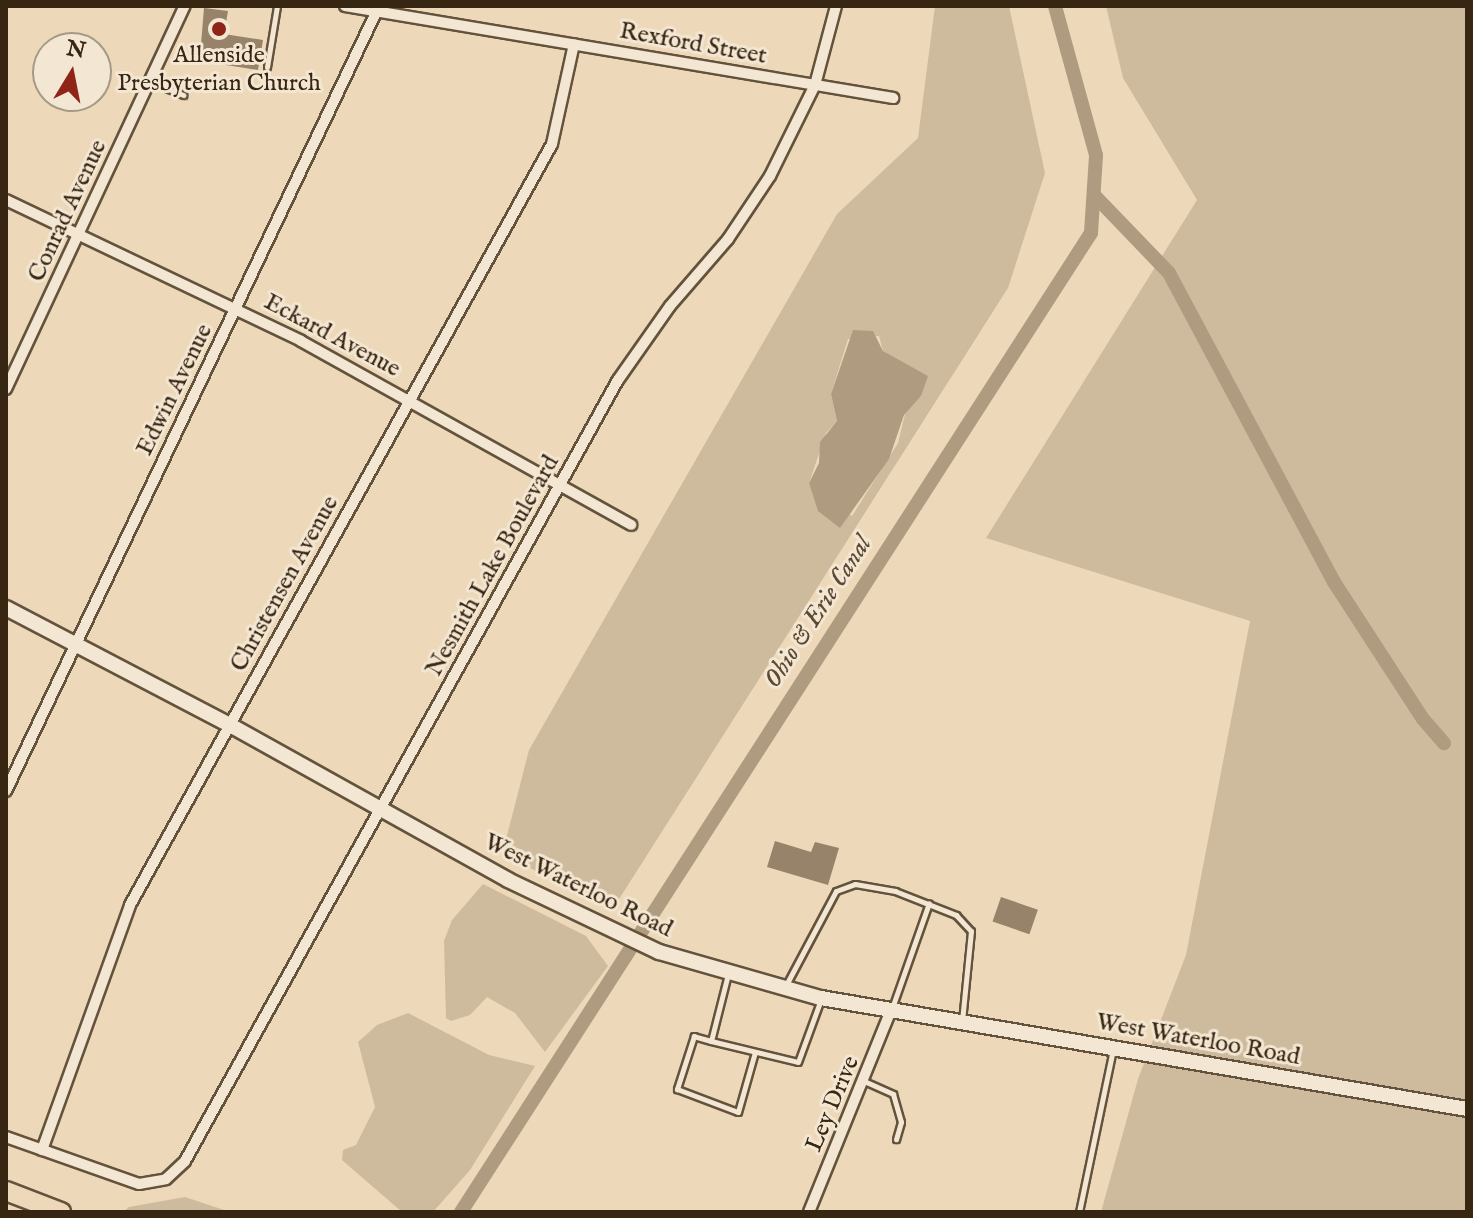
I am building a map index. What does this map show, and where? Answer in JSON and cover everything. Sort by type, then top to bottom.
[{"type":"highway","points":[[6,1191],[61,1212]]},
{"type":"main road","name":"West Waterloo Road","points":[[6,608],[230,725],[381,810],[612,933],[659,952],[821,998],[1467,1109]]},
{"type":"street","name":"Conrad Avenue","points":[[6,389],[185,6]]},
{"type":"street","name":"Rexford Street","points":[[345,6],[378,9],[893,98]]},
{"type":"street","name":"Nesmith Lake Boulevard","points":[[6,1137],[144,1184],[166,1179],[190,1154],[645,338],[750,210],[815,85],[836,6]]},
{"type":"street","name":"Edwin Avenue","points":[[6,791],[378,9]]},
{"type":"street","name":"Christensen Avenue","points":[[42,1150],[130,905],[552,144],[574,44]]},
{"type":"street","name":"Eckard Avenue","points":[[6,200],[236,308],[631,525]]},
{"type":"street","name":"Ley Drive","points":[[809,1212],[891,1010]]},
{"type":"lane","points":[[267,67],[277,6]]},
{"type":"lane","points":[[150,81],[183,95]]},
{"type":"lane","points":[[783,989],[836,891],[855,884],[929,903],[956,915],[971,931],[962,1022]]},
{"type":"lane","points":[[891,1010],[929,903]]},
{"type":"lane","points":[[711,1041],[728,974]]},
{"type":"lane","points":[[755,1052],[738,1112],[677,1089],[694,1036],[798,1062],[821,998]]},
{"type":"lane","points":[[1079,1212],[1114,1048]]},
{"type":"lane","points":[[864,1081],[893,1094],[901,1122],[896,1139]]},
{"type":"shaded area","points":[[935,6],[1009,6],[1045,173],[1008,288],[614,907],[502,855],[529,750],[837,214],[918,138]],"holes":[[[879,336],[883,351],[919,374],[921,396],[906,410],[898,443],[852,516],[809,483],[826,433],[837,421],[831,394],[848,339]]]},
{"type":"shaded area","points":[[1106,6],[1467,6],[1467,1212],[1101,1212],[1138,1079],[1186,955],[1250,621],[986,538],[1197,200],[1123,78]]},
{"type":"shaded area","points":[[853,330],[873,331],[883,351],[928,376],[921,396],[904,415],[889,459],[840,528],[818,511],[809,483],[819,463],[820,442],[837,421],[831,394]]},
{"type":"shaded area","points":[[483,884],[586,936],[608,966],[545,1052],[515,1013],[487,997],[470,1015],[451,1021],[446,1018],[444,941],[452,920]]},
{"type":"shaded area","points":[[408,1013],[489,1055],[535,1066],[470,1170],[433,1212],[402,1212],[342,1160],[343,1150],[356,1145],[375,1107],[358,1042],[377,1025]]},
{"type":"shaded area","points":[[185,1197],[230,1212],[123,1212],[129,1207]]},
{"type":"building","points":[[204,8],[228,11],[224,34],[263,40],[258,70],[188,59],[191,43],[201,44]]},
{"type":"building","points":[[775,841],[811,852],[815,842],[839,848],[828,885],[767,867]]},
{"type":"building","points":[[1001,897],[1038,910],[1029,934],[993,922]]},
{"type":"waterway","name":"Ohio & Erie Canal","points":[[461,1212],[1091,233],[1096,155],[1055,6]]},
{"type":"waterway","points":[[1094,195],[1169,273],[1334,582],[1423,719],[1444,743]]},
{"type":"place","name":"Allenside Presbyterian Church","points":[[219,29]]}]
